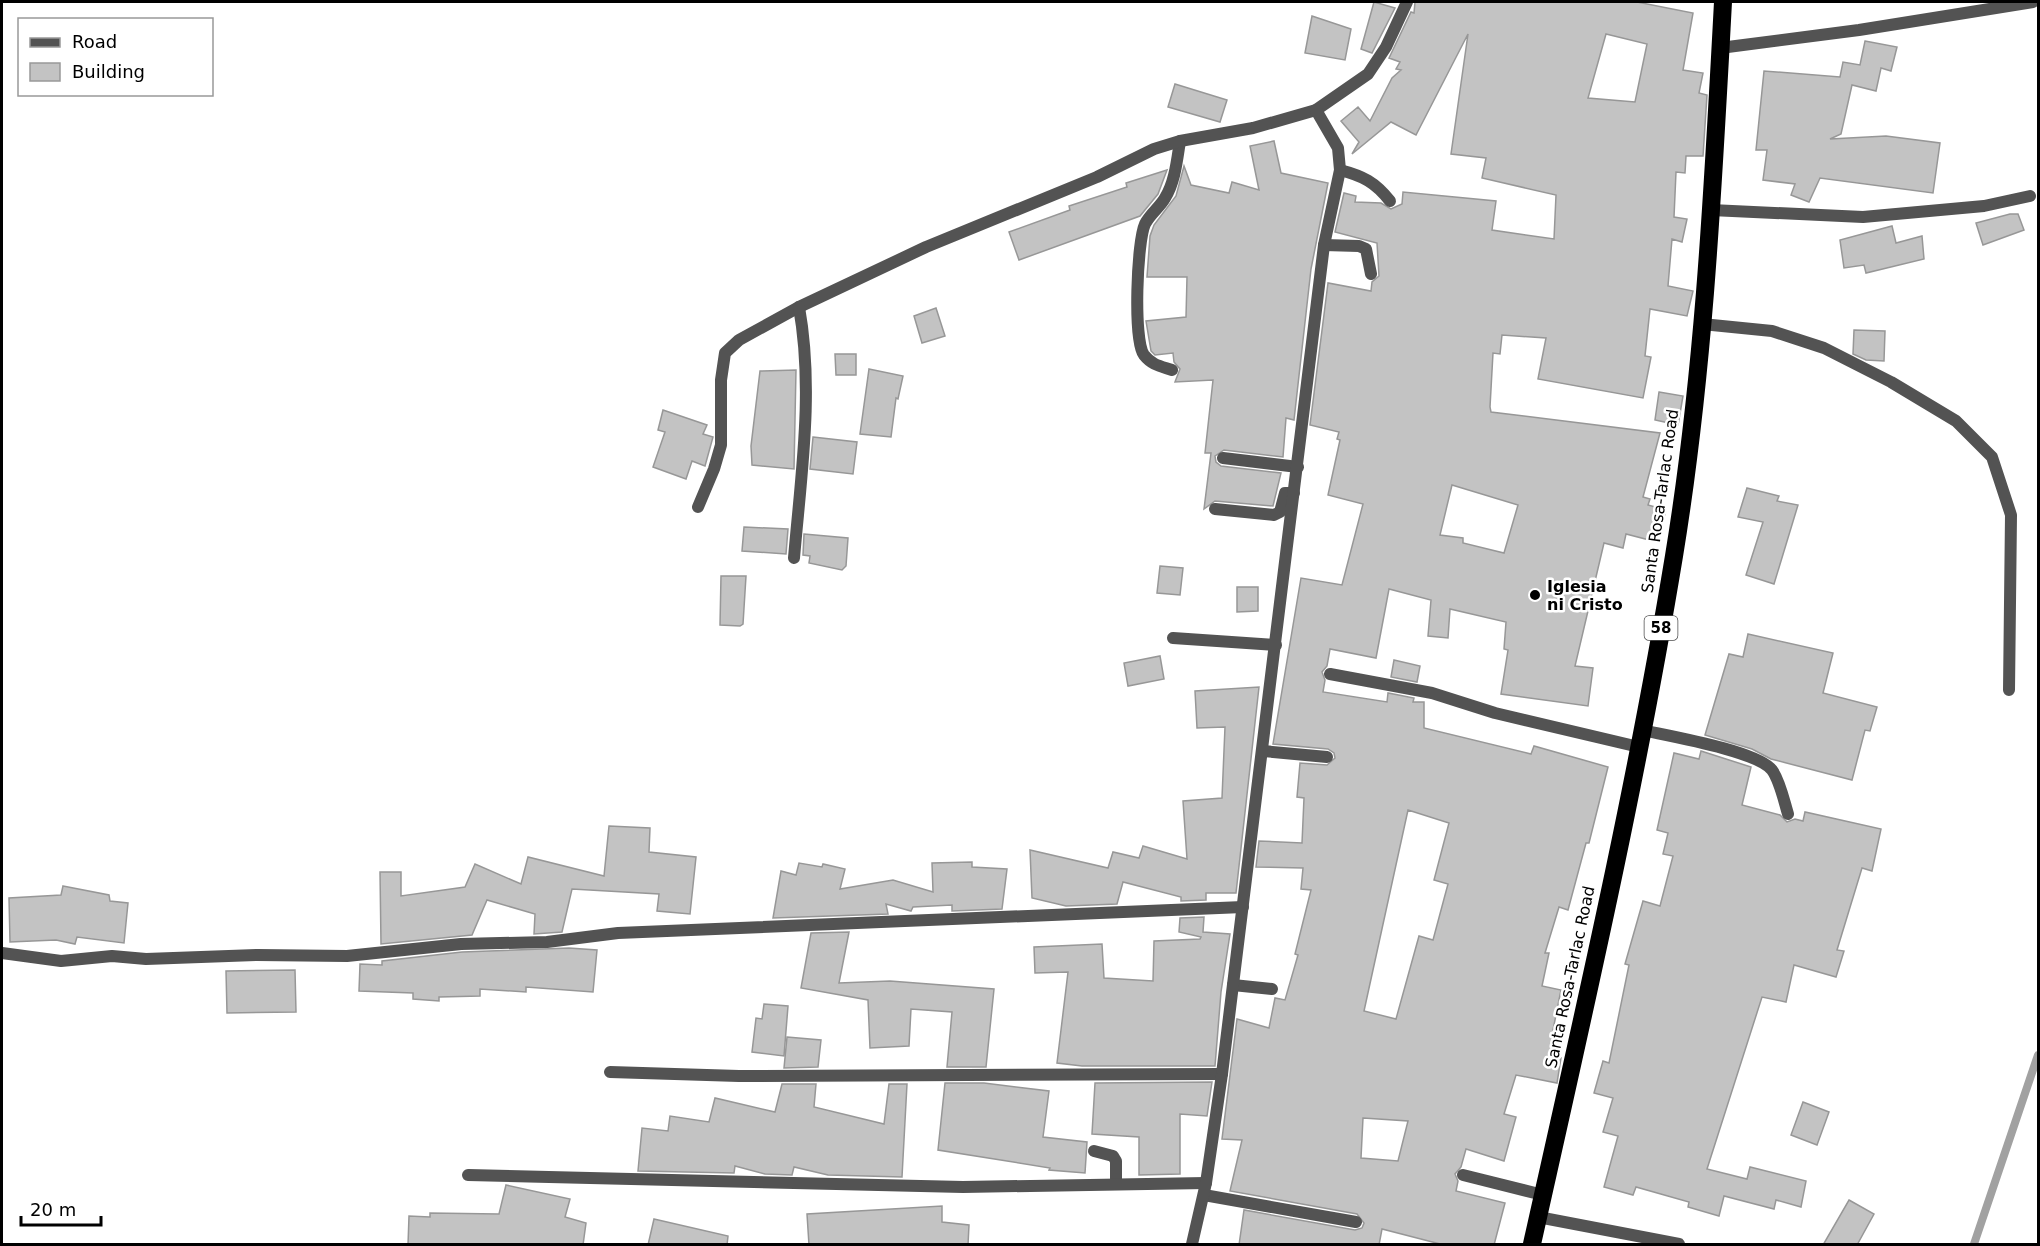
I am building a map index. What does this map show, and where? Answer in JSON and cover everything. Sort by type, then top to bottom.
[{"type":"highway","name":"Santa Rosa-Tarlac Road","points":[[1532,1245],[1640,739],[1674,554],[1702,324],[1723,2]]},
{"type":"street","points":[[698,507],[721,445],[721,380],[725,353],[739,340],[799,307],[926,247],[1097,177],[1154,149],[1180,141],[1253,128],[1316,110],[1368,74],[1386,47],[1407,2]]},
{"type":"street","points":[[1720,48],[1859,30],[2033,2]]},
{"type":"street","points":[[1192,1245],[1205,1189],[1222,1074],[1324,245],[1340,170],[1338,148],[1316,110]]},
{"type":"street","points":[[1172,370],[1153,364],[1143,353],[1137,307],[1140,242],[1145,223],[1166,197],[1177,164],[1180,141]]},
{"type":"street","points":[[1340,170],[1377,183],[1390,201]]},
{"type":"street","points":[[1711,210],[1863,217],[1984,206],[2030,196]]},
{"type":"street","points":[[1324,245],[1359,246],[1366,249],[1371,274]]},
{"type":"street","points":[[794,558],[806,423],[805,340],[799,307]]},
{"type":"street","points":[[1702,324],[1772,331],[1824,348],[1891,382],[1956,421],[1992,457],[2011,515],[2009,690]]},
{"type":"street","points":[[1222,458],[1298,467]]},
{"type":"street","points":[[1215,509],[1274,515],[1280,512],[1286,493],[1294,493]]},
{"type":"street","points":[[1173,638],[1276,645]]},
{"type":"street","points":[[1330,674],[1432,693],[1495,713],[1640,739],[1720,748],[1759,760],[1772,770],[1788,814]]},
{"type":"street","points":[[1263,751],[1327,757]]},
{"type":"street","points":[[2,953],[61,961],[112,956],[146,959],[257,955],[347,956],[460,944],[547,942],[618,933],[1243,907]]},
{"type":"street","points":[[1233,985],[1272,989]]},
{"type":"street","points":[[610,1072],[728,1076],[1222,1074]]},
{"type":"street","points":[[1094,1150],[1113,1156],[1116,1161],[1116,1184]]},
{"type":"street","points":[[468,1175],[951,1186],[1116,1184],[1205,1189],[1356,1222]]},
{"type":"street","points":[[1463,1175],[1543,1195]]},
{"type":"street","points":[[1538,1217],[1679,1245]]},
{"type":"building","points":[[1374,2],[1395,8],[1372,53],[1361,49]]},
{"type":"building","points":[[1415,2],[1637,2],[1693,13],[1683,70],[1703,73],[1699,93],[1707,95],[1703,156],[1686,156],[1685,173],[1676,172],[1674,217],[1687,219],[1682,242],[1672,239],[1668,286],[1693,291],[1687,316],[1650,309],[1645,356],[1651,357],[1643,398],[1538,379],[1546,338],[1502,335],[1500,354],[1493,353],[1490,407],[1491,412],[1660,433],[1643,497],[1650,499],[1648,505],[1666,510],[1657,542],[1626,534],[1623,548],[1604,543],[1575,666],[1593,668],[1588,706],[1501,694],[1508,650],[1504,649],[1506,622],[1450,609],[1448,638],[1428,636],[1431,600],[1389,589],[1376,658],[1330,649],[1327,666],[1322,672],[1325,680],[1323,692],[1387,702],[1388,693],[1414,698],[1413,702],[1424,702],[1424,728],[1531,754],[1534,746],[1608,767],[1589,843],[1586,843],[1568,910],[1559,907],[1545,953],[1549,953],[1542,986],[1561,990],[1553,1030],[1557,1031],[1553,1057],[1561,1058],[1557,1083],[1516,1075],[1504,1114],[1516,1117],[1504,1161],[1466,1149],[1461,1167],[1455,1174],[1458,1181],[1456,1191],[1505,1203],[1494,1245],[1444,1245],[1382,1229],[1379,1245],[1239,1245],[1244,1210],[1355,1230],[1362,1228],[1364,1223],[1357,1214],[1230,1191],[1242,1140],[1222,1139],[1237,1019],[1269,1028],[1275,998],[1285,1000],[1298,955],[1295,954],[1311,890],[1301,889],[1303,868],[1256,867],[1259,841],[1302,843],[1304,798],[1297,797],[1300,763],[1327,765],[1335,758],[1334,753],[1328,749],[1273,744],[1301,578],[1342,585],[1363,504],[1328,495],[1340,440],[1337,439],[1339,432],[1310,425],[1328,283],[1371,291],[1372,282],[1379,276],[1377,243],[1335,232],[1344,193],[1356,196],[1355,202],[1381,203],[1391,209],[1402,204],[1403,192],[1496,201],[1492,230],[1554,239],[1556,195],[1482,178],[1486,158],[1451,154],[1468,34],[1416,135],[1391,122],[1352,154],[1359,142],[1341,121],[1358,107],[1370,121],[1392,78],[1401,70],[1396,69],[1400,62],[1389,58],[1411,12],[1414,13]],"holes":[[[1606,34],[1647,44],[1635,102],[1588,98]],[[1452,485],[1518,505],[1504,553],[1463,543],[1463,538],[1440,535]],[[1408,810],[1449,823],[1434,880],[1448,884],[1433,940],[1419,936],[1396,1019],[1364,1011]],[[1363,1118],[1408,1121],[1398,1161],[1361,1158]]]},
{"type":"building","points":[[1312,16],[1351,29],[1345,60],[1305,53]]},
{"type":"building","points":[[1865,41],[1897,47],[1891,71],[1881,68],[1876,91],[1852,85],[1841,134],[1830,139],[1886,136],[1940,143],[1933,193],[1820,178],[1809,202],[1791,195],[1795,184],[1763,180],[1767,150],[1756,150],[1764,71],[1840,77],[1843,62],[1860,65]]},
{"type":"building","points":[[1175,84],[1227,100],[1220,122],[1168,107]]},
{"type":"building","points":[[1274,141],[1281,173],[1328,183],[1311,269],[1294,420],[1286,418],[1283,457],[1224,450],[1215,456],[1216,462],[1221,466],[1281,473],[1273,506],[1215,501],[1204,509],[1211,453],[1205,453],[1213,380],[1175,382],[1180,369],[1174,362],[1173,353],[1155,355],[1151,351],[1146,321],[1186,317],[1187,277],[1147,277],[1150,236],[1154,225],[1176,196],[1184,166],[1191,185],[1229,193],[1232,182],[1259,190],[1250,146]]},
{"type":"building","points":[[1167,170],[1158,194],[1140,216],[1019,260],[1009,232],[1070,210],[1069,206],[1127,187],[1126,183]]},
{"type":"building","points":[[2018,214],[2024,230],[1983,245],[1976,223]]},
{"type":"building","points":[[1892,226],[1896,243],[1922,236],[1924,259],[1866,273],[1864,265],[1844,268],[1840,240]]},
{"type":"building","points":[[936,308],[945,336],[922,343],[914,316]]},
{"type":"building","points":[[1854,330],[1885,331],[1884,361],[1866,360],[1853,354]]},
{"type":"building","points":[[835,354],[856,354],[856,375],[836,375]]},
{"type":"building","points":[[869,369],[903,376],[898,399],[896,398],[891,437],[860,434]]},
{"type":"building","points":[[796,370],[794,469],[752,465],[751,446],[760,371]]},
{"type":"building","points":[[1659,392],[1683,396],[1678,425],[1655,420]]},
{"type":"building","points":[[663,410],[707,425],[703,434],[713,437],[705,466],[692,461],[686,479],[653,467],[665,432],[658,430]]},
{"type":"building","points":[[813,437],[857,442],[853,474],[810,469]]},
{"type":"building","points":[[1747,488],[1779,496],[1777,501],[1798,505],[1774,584],[1746,575],[1763,522],[1738,517]]},
{"type":"building","points":[[744,527],[788,529],[786,554],[742,551]]},
{"type":"building","points":[[804,534],[848,538],[846,566],[842,570],[809,563],[810,556],[803,555]]},
{"type":"building","points":[[1160,566],[1183,568],[1180,595],[1157,593]]},
{"type":"building","points":[[721,576],[746,576],[743,624],[740,626],[720,625]]},
{"type":"building","points":[[1237,587],[1258,587],[1258,611],[1237,612]]},
{"type":"building","points":[[1748,634],[1833,653],[1823,693],[1877,707],[1870,731],[1865,730],[1852,780],[1771,759],[1752,749],[1705,735],[1729,654],[1743,657]]},
{"type":"building","points":[[1160,656],[1164,679],[1128,686],[1124,663]]},
{"type":"building","points":[[1394,660],[1420,666],[1417,682],[1391,677]]},
{"type":"building","points":[[1259,687],[1236,893],[1206,893],[1206,900],[1181,901],[1181,897],[1123,882],[1117,904],[1066,906],[1032,898],[1030,850],[1108,868],[1113,852],[1139,858],[1143,846],[1187,859],[1183,801],[1222,798],[1225,727],[1197,728],[1195,691]]},
{"type":"building","points":[[1701,751],[1751,767],[1742,805],[1780,815],[1787,822],[1795,819],[1803,821],[1805,812],[1881,829],[1872,871],[1862,868],[1837,950],[1844,951],[1836,977],[1794,965],[1786,1002],[1762,997],[1707,1169],[1747,1179],[1750,1167],[1806,1181],[1801,1207],[1776,1200],[1774,1209],[1724,1196],[1719,1216],[1688,1207],[1689,1202],[1636,1187],[1633,1195],[1604,1187],[1618,1136],[1603,1132],[1613,1098],[1594,1093],[1603,1061],[1609,1063],[1629,965],[1625,964],[1643,901],[1660,906],[1673,856],[1663,854],[1668,833],[1657,830],[1674,753],[1699,759]]},
{"type":"building","points":[[609,826],[650,828],[649,852],[696,857],[690,914],[657,911],[659,894],[572,889],[562,932],[534,934],[535,914],[487,900],[472,935],[381,944],[380,872],[401,872],[401,896],[465,887],[475,864],[521,884],[528,857],[604,876]]},
{"type":"building","points":[[972,862],[972,867],[1007,869],[1002,909],[952,911],[952,905],[913,907],[911,911],[886,904],[888,914],[773,918],[781,871],[796,875],[799,863],[822,867],[823,864],[845,869],[840,889],[893,880],[933,892],[932,863]]},
{"type":"building","points":[[63,886],[109,895],[110,901],[128,903],[124,943],[77,937],[75,944],[56,940],[10,942],[9,898],[61,895]]},
{"type":"building","points":[[1204,917],[1203,932],[1230,934],[1221,992],[1215,1066],[1082,1066],[1057,1063],[1068,972],[1035,973],[1034,947],[1102,944],[1104,978],[1153,981],[1154,941],[1200,939],[1201,937],[1179,932],[1180,918]]},
{"type":"building","points":[[849,932],[839,983],[890,981],[994,989],[986,1067],[947,1067],[952,1012],[911,1009],[909,1046],[870,1048],[868,1000],[801,988],[811,933]]},
{"type":"building","points":[[569,948],[597,950],[593,992],[526,987],[526,992],[480,989],[480,996],[439,997],[439,1001],[413,999],[413,993],[359,991],[360,964],[382,965],[382,961],[462,952]]},
{"type":"building","points":[[295,970],[296,1012],[227,1013],[226,971]]},
{"type":"building","points":[[764,1004],[788,1006],[784,1056],[752,1052],[756,1018],[762,1019]]},
{"type":"building","points":[[787,1037],[821,1040],[818,1067],[784,1068]]},
{"type":"building","points":[[1212,1082],[1207,1116],[1180,1114],[1180,1174],[1139,1175],[1139,1137],[1092,1134],[1095,1083]]},
{"type":"building","points":[[945,1083],[984,1083],[1049,1091],[1043,1137],[1087,1142],[1085,1173],[1049,1170],[1050,1168],[938,1150]]},
{"type":"building","points":[[782,1084],[816,1084],[814,1107],[884,1124],[889,1084],[907,1084],[902,1177],[828,1175],[794,1167],[792,1175],[765,1174],[735,1166],[734,1173],[638,1171],[642,1128],[668,1131],[670,1116],[709,1122],[715,1098],[775,1112]]},
{"type":"building","points":[[1803,1102],[1829,1112],[1817,1145],[1791,1135]]},
{"type":"building","points":[[506,1185],[570,1199],[565,1217],[586,1223],[583,1245],[408,1245],[409,1216],[430,1217],[430,1213],[499,1214]]},
{"type":"building","points":[[1849,1200],[1874,1214],[1857,1245],[1823,1245]]},
{"type":"building","points":[[942,1206],[942,1222],[969,1225],[968,1245],[809,1245],[807,1214]]},
{"type":"building","points":[[654,1219],[728,1236],[727,1245],[648,1245]]},
{"type":"waterway","points":[[1974,1244],[2038,1055]]},
{"type":"place","name":"Iglesia ni Cristo","points":[[1535,595]]}]
